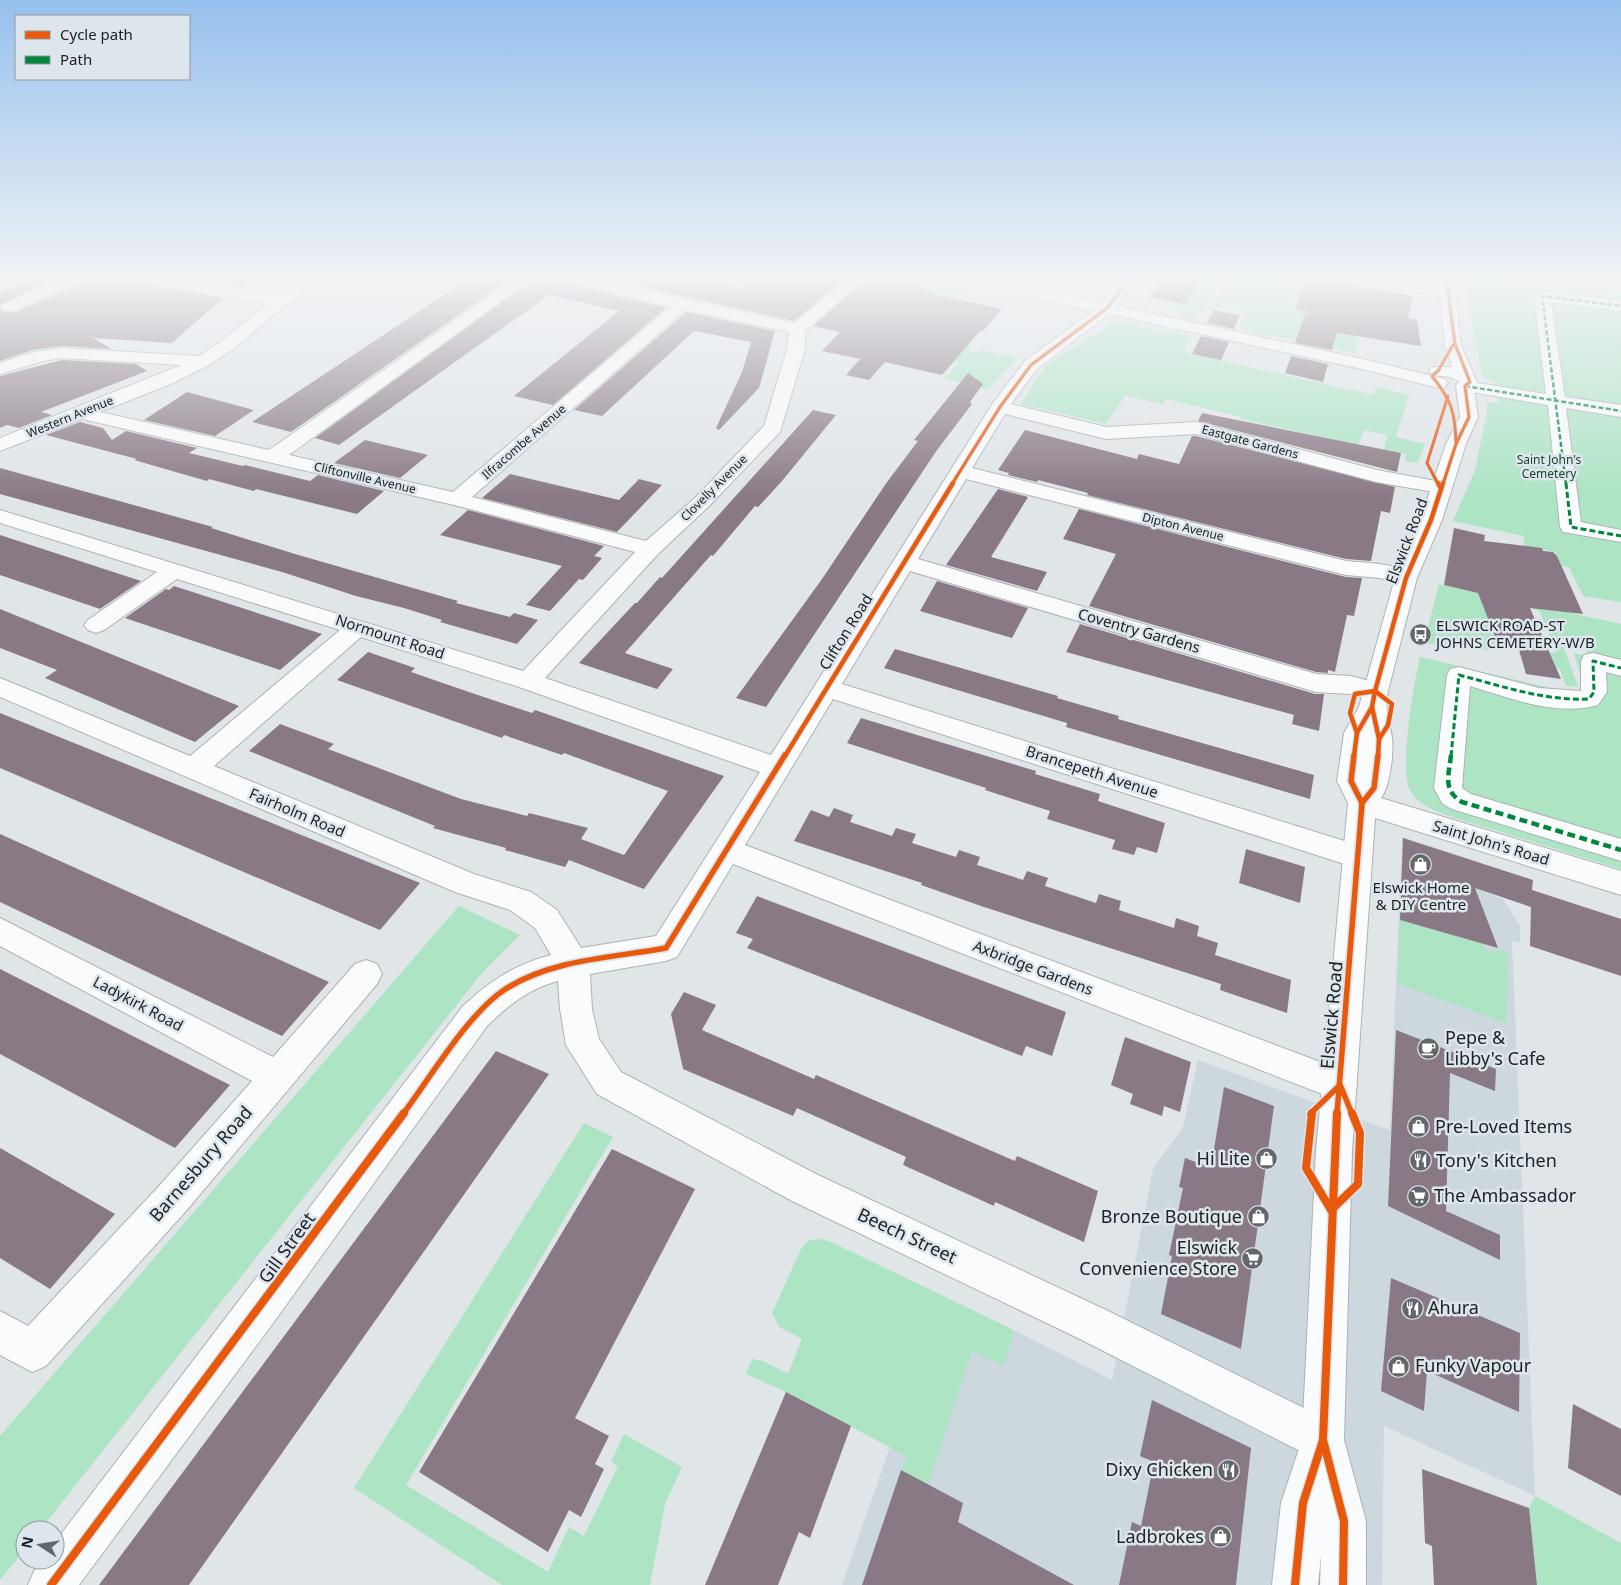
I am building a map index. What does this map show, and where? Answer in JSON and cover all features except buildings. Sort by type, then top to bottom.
[{"type":"street","name":"Western Avenue","points":[[0,445],[167,379],[218,351]]},
{"type":"street","points":[[273,457],[423,351]]},
{"type":"street","name":"Ilfracombe Avenue","points":[[457,499],[630,351]]},
{"type":"street","name":"Clovelly Avenue","points":[[528,681],[650,549],[702,502],[773,428],[796,351]]},
{"type":"street","name":"Clifton Road","points":[[573,963],[666,948],[1000,407],[1032,365],[1050,351]]},
{"type":"street","points":[[1304,351],[1439,377],[1450,387],[1465,381],[1621,411]]},
{"type":"street","points":[[1439,377],[1451,351]]},
{"type":"street","name":"Elswick Road","points":[[1323,1440],[1332,1191],[1349,983],[1346,852],[1362,803],[1374,788],[1379,739],[1366,694],[1406,578],[1431,520],[1440,487],[1456,444],[1469,417],[1465,381],[1456,351]]},
{"type":"street","points":[[1549,351],[1571,527],[1621,536]]},
{"type":"street","points":[[0,369],[40,353],[201,362]]},
{"type":"street","name":"Elswick Road","points":[[1439,377],[1455,415],[1456,444]]},
{"type":"street","name":"Eastgate Gardens","points":[[1000,407],[1106,433],[1196,428],[1376,476],[1415,481],[1440,487]]},
{"type":"street","name":"Cliftonville Avenue","points":[[79,413],[457,499],[650,549]]},
{"type":"street","name":"Dipton Avenue","points":[[960,471],[1346,568],[1382,571],[1406,578]]},
{"type":"street","name":"Normount Road","points":[[0,516],[528,681],[778,768]]},
{"type":"street","name":"Coventry Gardens","points":[[904,562],[1316,683],[1366,694]]},
{"type":"street","points":[[96,625],[175,570]]},
{"type":"street","points":[[193,769],[358,627]]},
{"type":"street","points":[[1621,668],[1593,661],[1594,692],[1588,699],[1573,701],[1550,698],[1459,675],[1448,788],[1452,796],[1462,802],[1621,850]]},
{"type":"street","name":"Brancepeth Avenue","points":[[827,688],[1346,852]]},
{"type":"street","name":"Fairholm Road","points":[[1,689],[465,883],[520,901],[546,919],[573,963]]},
{"type":"street","name":"Saint John's Road","points":[[1362,803],[1621,883]]},
{"type":"street","name":"Axbridge Gardens","points":[[727,850],[1340,1085]]},
{"type":"street","name":"Ladykirk Road","points":[[0,931],[276,1076]]},
{"type":"street","name":"Beech Street","points":[[573,963],[576,1009],[583,1045],[610,1083],[805,1188],[1092,1324],[1323,1440]]},
{"type":"street","name":"Gill Street","points":[[51,1585],[257,1312],[475,1016],[506,988],[536,974],[573,963]]},
{"type":"street","name":"Barnesbury Road","points":[[0,1331],[32,1352],[173,1198],[276,1076],[366,974]]},
{"type":"street","points":[[1295,1585],[1303,1503],[1323,1440]]},
{"type":"street","points":[[1323,1440],[1344,1521],[1343,1585]]},
{"type":"shaded area","points":[[1402,837],[1482,863],[1481,890],[1504,900],[1520,926],[1520,943],[1512,941],[1535,1496],[1384,1426],[1382,1585],[842,1585],[890,1447],[907,1456],[928,1484],[972,1350],[1003,1365],[1014,1330],[1112,1380],[1153,1169],[1183,1127],[1198,1060],[1390,1130]]},
{"type":"green space","points":[[962,351],[976,353],[984,351],[1017,358],[988,390],[944,379],[959,363],[954,361]]},
{"type":"green space","points":[[1068,351],[1184,351],[1374,395],[1376,388],[1409,394],[1396,437],[1425,444],[1418,463],[1405,461],[1406,454],[1384,449],[1387,435],[1364,430],[1358,445],[1242,419],[1241,417],[1166,399],[1163,404],[1125,396],[1106,424],[1021,404],[1046,365]]},
{"type":"green space","name":"Saint John's Cemetery","points":[[1477,351],[1621,351],[1621,602],[1583,596],[1569,567],[1562,566],[1555,552],[1524,546],[1524,536],[1453,521],[1475,470],[1487,403],[1498,402],[1495,383],[1482,376]]},
{"type":"green space","points":[[1439,584],[1621,624],[1621,869],[1440,813],[1423,804],[1413,795],[1407,779],[1406,764],[1411,705],[1420,657],[1571,693],[1581,693],[1585,689],[1574,653],[1588,656],[1584,647],[1563,645],[1578,687],[1566,686],[1559,668],[1523,662],[1518,648],[1556,653],[1540,612],[1530,607],[1490,650],[1424,643]]},
{"type":"green space","points":[[459,906],[520,935],[482,973],[48,1520],[15,1520],[15,1561],[0,1580],[0,1436]]},
{"type":"green space","points":[[1400,920],[1485,944],[1485,949],[1496,953],[1497,949],[1508,952],[1506,1023],[1398,984]]},
{"type":"green space","points":[[584,1123],[613,1137],[406,1485],[548,1572],[569,1527],[584,1536],[618,1466],[611,1462],[624,1434],[682,1467],[665,1504],[650,1585],[502,1585],[354,1488]]},
{"type":"green space","points":[[820,1239],[831,1242],[1014,1330],[1004,1366],[972,1351],[928,1485],[901,1470],[906,1456],[786,1392],[746,1374],[752,1359],[763,1361],[788,1374],[802,1339],[779,1327],[772,1313],[801,1249],[809,1240]]},
{"type":"green space","points":[[1535,1496],[1621,1543],[1621,1585],[1537,1585],[1529,1508]]},
{"type":"marked path","points":[[1551,351],[1571,527],[1621,536]]},
{"type":"marked path","points":[[1465,386],[1621,411]]},
{"type":"marked path","points":[[1621,668],[1593,661],[1594,692],[1589,699],[1572,700],[1523,693],[1459,675],[1448,788],[1452,796],[1462,802],[1621,850]]},
{"type":"cycle path","points":[[51,1585],[257,1312],[475,1016],[503,991],[525,978],[544,971],[584,961],[666,948],[1000,407],[1031,365],[1050,351]]},
{"type":"cycle path","points":[[1450,351],[1438,371],[1432,376],[1448,396],[1455,415],[1456,442]]},
{"type":"cycle path","points":[[1362,803],[1374,788],[1379,739],[1372,707],[1406,578],[1431,520],[1456,444],[1469,417],[1465,386],[1470,382],[1463,370],[1457,351]]},
{"type":"cycle path","points":[[1440,487],[1427,463],[1448,396]]},
{"type":"cycle path","points":[[1357,733],[1350,713],[1355,694],[1375,691],[1392,704],[1388,725],[1379,739]]},
{"type":"cycle path","points":[[1295,1585],[1303,1503],[1323,1440],[1334,1151],[1362,803],[1351,781],[1357,733],[1372,707]]},
{"type":"cycle path","points":[[1331,1210],[1306,1168],[1310,1114],[1340,1085]]},
{"type":"cycle path","points":[[1331,1210],[1358,1184],[1360,1133],[1341,1087]]},
{"type":"cycle path","points":[[1323,1440],[1344,1521],[1343,1585]]},
{"type":"place","name":"ELSWICK ROAD-ST JOHNS CEMETERY-W/B","points":[[1420,635]]},
{"type":"place","name":"Elswick Home & DIY Centre","points":[[1421,865]]},
{"type":"place","name":"Pepe & Libby's Cafe","points":[[1429,1048]]},
{"type":"place","name":"Pre-Loved Items","points":[[1419,1127]]},
{"type":"place","name":"Hi Lite","points":[[1266,1159]]},
{"type":"place","name":"Tony's Kitchen","points":[[1420,1161]]},
{"type":"place","name":"The Ambassador","points":[[1418,1196]]},
{"type":"place","name":"Bronze Boutique","points":[[1258,1217]]},
{"type":"place","name":"Elswick Convenience Store","points":[[1253,1258]]},
{"type":"place","name":"Ahura","points":[[1412,1308]]},
{"type":"place","name":"Funky Vapour","points":[[1399,1366]]},
{"type":"place","name":"Dixy Chicken","points":[[1229,1470]]},
{"type":"place","name":"Ladbrokes","points":[[1220,1537]]}]
